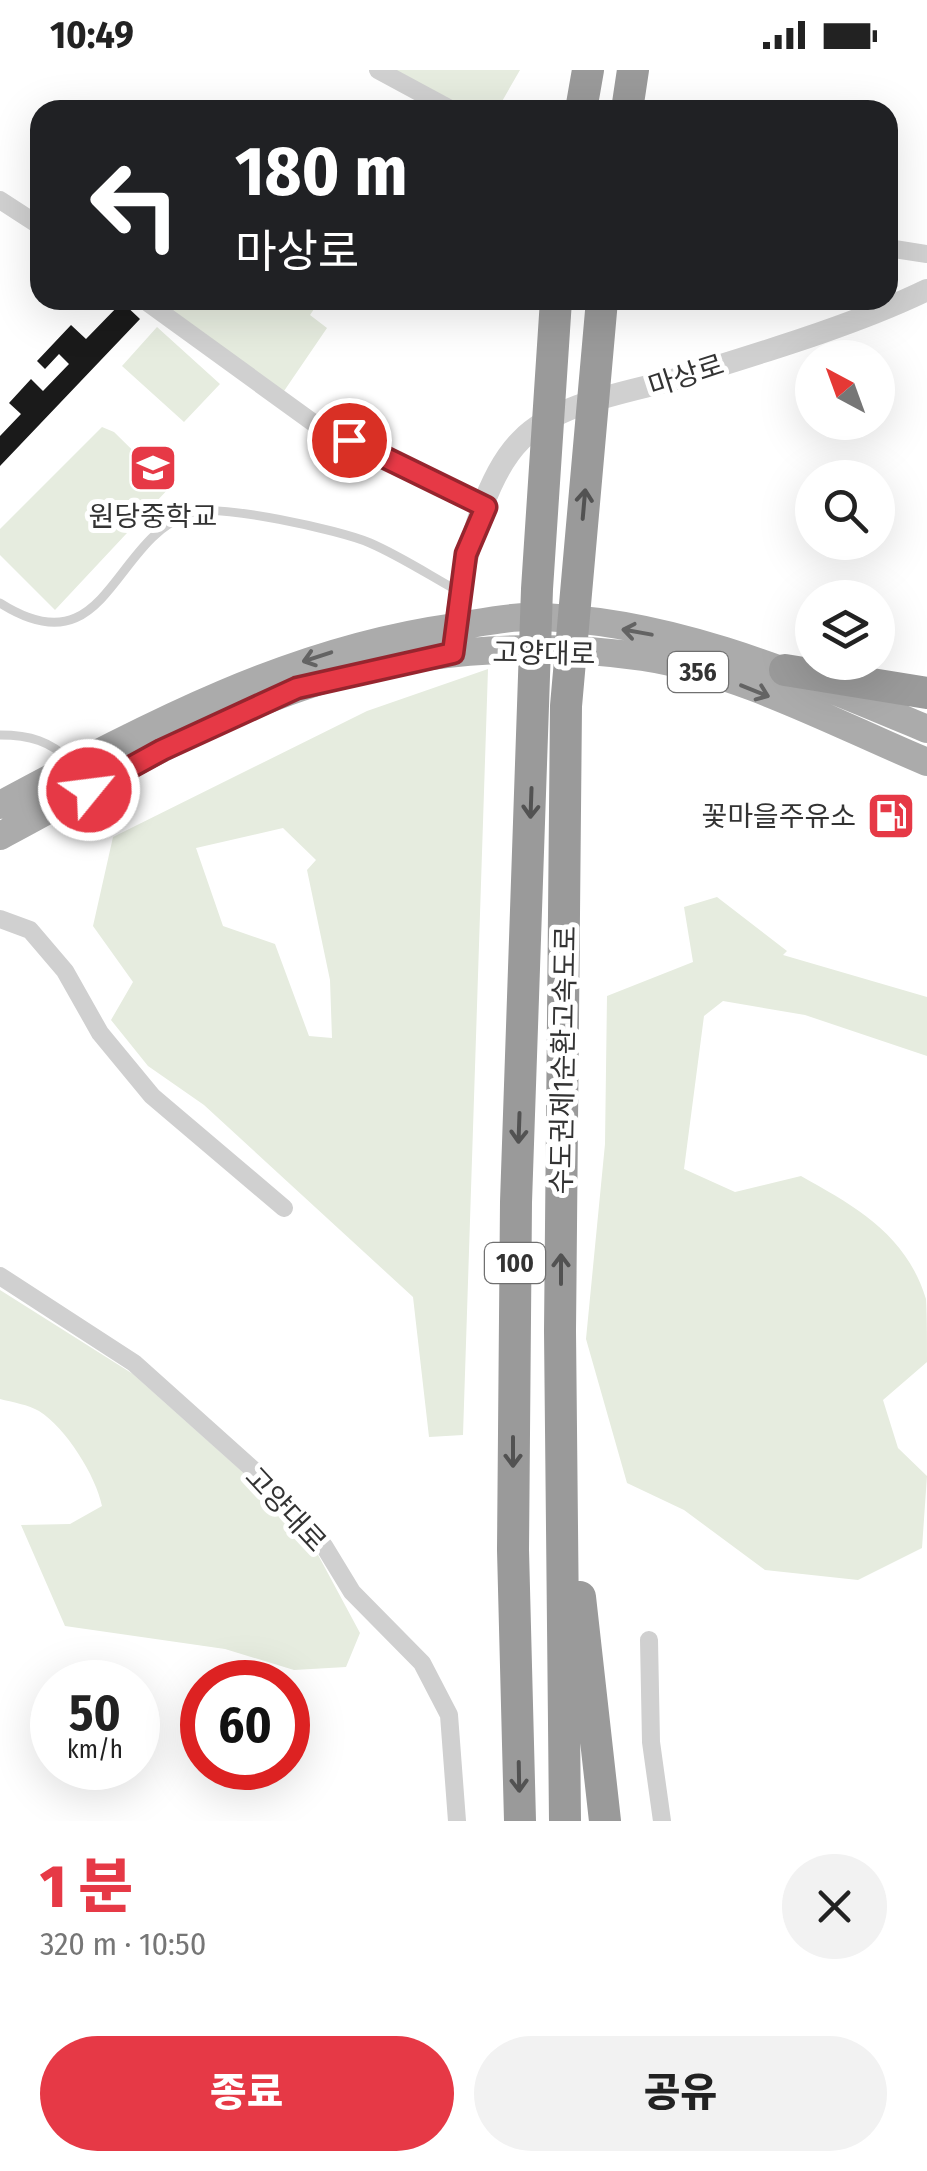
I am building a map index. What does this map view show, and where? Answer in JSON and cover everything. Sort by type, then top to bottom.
[{"type":"highway","name":"수도권제1순환고속도로","points":[[555,310],[543,468],[550,706],[565,1821]]},
{"type":"highway","name":"수도권제1순환고속도로","points":[[520,1821],[514,1343],[550,706],[601,310]]},
{"type":"highway","points":[[784,670],[927,692]]},
{"type":"highway","points":[[560,1330],[577,1456],[580,1601],[605,1821]]},
{"type":"main road","name":"고양대로","points":[[0,836],[162,750],[297,688],[528,617],[581,622],[720,648],[927,729]]},
{"type":"main road","name":"고양대로","points":[[0,805],[151,723],[288,666],[393,636],[644,658],[722,678],[927,762]]},
{"type":"street","points":[[378,70],[434,100]]},
{"type":"street","points":[[0,200],[30,220]]},
{"type":"street","points":[[898,250],[927,254]]},
{"type":"street","name":"마상로","points":[[898,300],[927,290]]},
{"type":"street","points":[[158,310],[315,424],[486,507]]},
{"type":"street","name":"마상로","points":[[454,640],[466,554],[518,442],[545,419],[700,371],[871,310]]},
{"type":"street","points":[[0,919],[30,930],[65,971],[100,1034],[152,1096],[284,1208]]},
{"type":"street","name":"고양대로","points":[[0,1276],[134,1364],[268,1482],[324,1546],[352,1592],[422,1663],[449,1716],[457,1821]]},
{"type":"street","points":[[648,1640],[652,1742],[662,1821]]},
{"type":"lane","points":[[0,603],[40,624],[74,619],[100,600],[164,528],[189,514],[218,508],[368,542],[458,591]]},
{"type":"lane","points":[[0,735],[36,738],[52,744],[72,763],[79,763]]},
{"type":"shaded area","points":[[390,70],[520,70],[503,100],[430,100]]},
{"type":"shaded area","points":[[171,310],[313,310],[310,315],[327,328],[282,394]]},
{"type":"shaded area","points":[[157,327],[220,384],[184,422],[122,366]]},
{"type":"shaded area","points":[[102,427],[114,432],[170,487],[55,610],[0,555],[0,529]]},
{"type":"shaded area","points":[[488,669],[463,1435],[429,1437],[413,1297],[204,1105],[148,1066],[111,1020],[133,982],[93,926],[113,837],[367,711]],"holes":[[[283,828],[316,860],[307,870],[330,980],[332,1038],[309,1036],[275,944],[223,926],[196,848]]]},
{"type":"shaded area","points":[[717,897],[787,951],[783,955],[927,997],[927,1056],[805,1015],[723,1001],[704,1016],[684,1169],[735,1192],[801,1176],[877,1225],[906,1257],[917,1276],[926,1299],[927,1362],[883,1400],[898,1448],[927,1476],[922,1548],[858,1580],[765,1570],[684,1510],[627,1483],[586,1339],[605,1144],[607,996],[693,962],[684,907]]},
{"type":"shaded area","points":[[0,1290],[133,1374],[302,1525],[360,1633],[346,1667],[310,1669],[310,1660],[261,1660],[225,1649],[65,1626],[21,1525],[70,1524],[102,1506],[99,1494],[87,1467],[49,1419],[35,1409],[0,1399]]},
{"type":"building","points":[[114,310],[130,310],[140,319],[0,466],[0,436],[21,414],[9,403],[31,379],[43,391],[69,364],[59,354],[45,369],[37,361],[71,325],[86,339]]},
{"type":"place","name":"원당중학교","points":[[153,468]]},
{"type":"place","name":"꽃마을주유소","points":[[891,816]]},
{"type":"route","points":[[89,790],[162,750],[297,688],[358,671],[453,653],[458,591],[466,554],[486,507],[349,440]]}]
